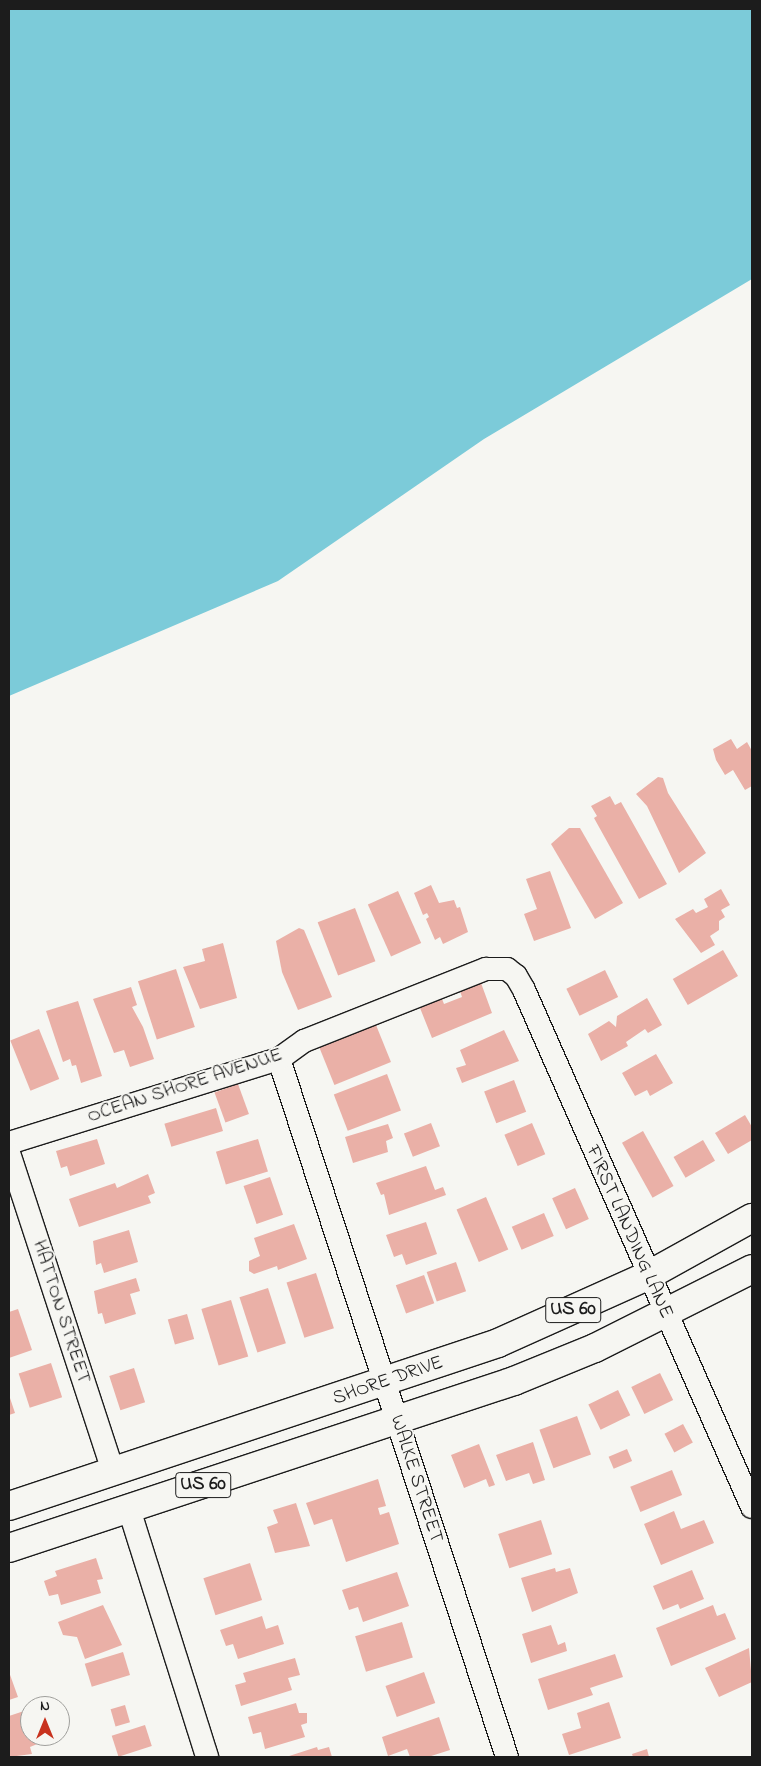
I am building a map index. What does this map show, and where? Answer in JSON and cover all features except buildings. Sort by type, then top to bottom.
[{"type":"highway","name":"SHORE DRIVE","points":[[9,1506],[385,1383],[498,1343],[649,1276],[752,1218]]},
{"type":"highway","name":"SHORE DRIVE","points":[[9,1548],[398,1423],[526,1377],[666,1314],[752,1269]]},
{"type":"street","name":"OCEAN SHORE AVENUE","points":[[9,1143],[279,1059],[304,1041],[498,967]]},
{"type":"street","name":"FIRST LANDING LANE","points":[[498,967],[516,976],[524,990],[752,1507]]},
{"type":"street","name":"WALKE STREET","points":[[279,1059],[507,1757]]},
{"type":"street","name":"HATTON STREET","points":[[9,1153],[113,1471]]},
{"type":"street","points":[[129,1509],[207,1757]]},
{"type":"water","points":[[9,9],[752,9],[752,279],[484,439],[278,581],[9,696]]}]
